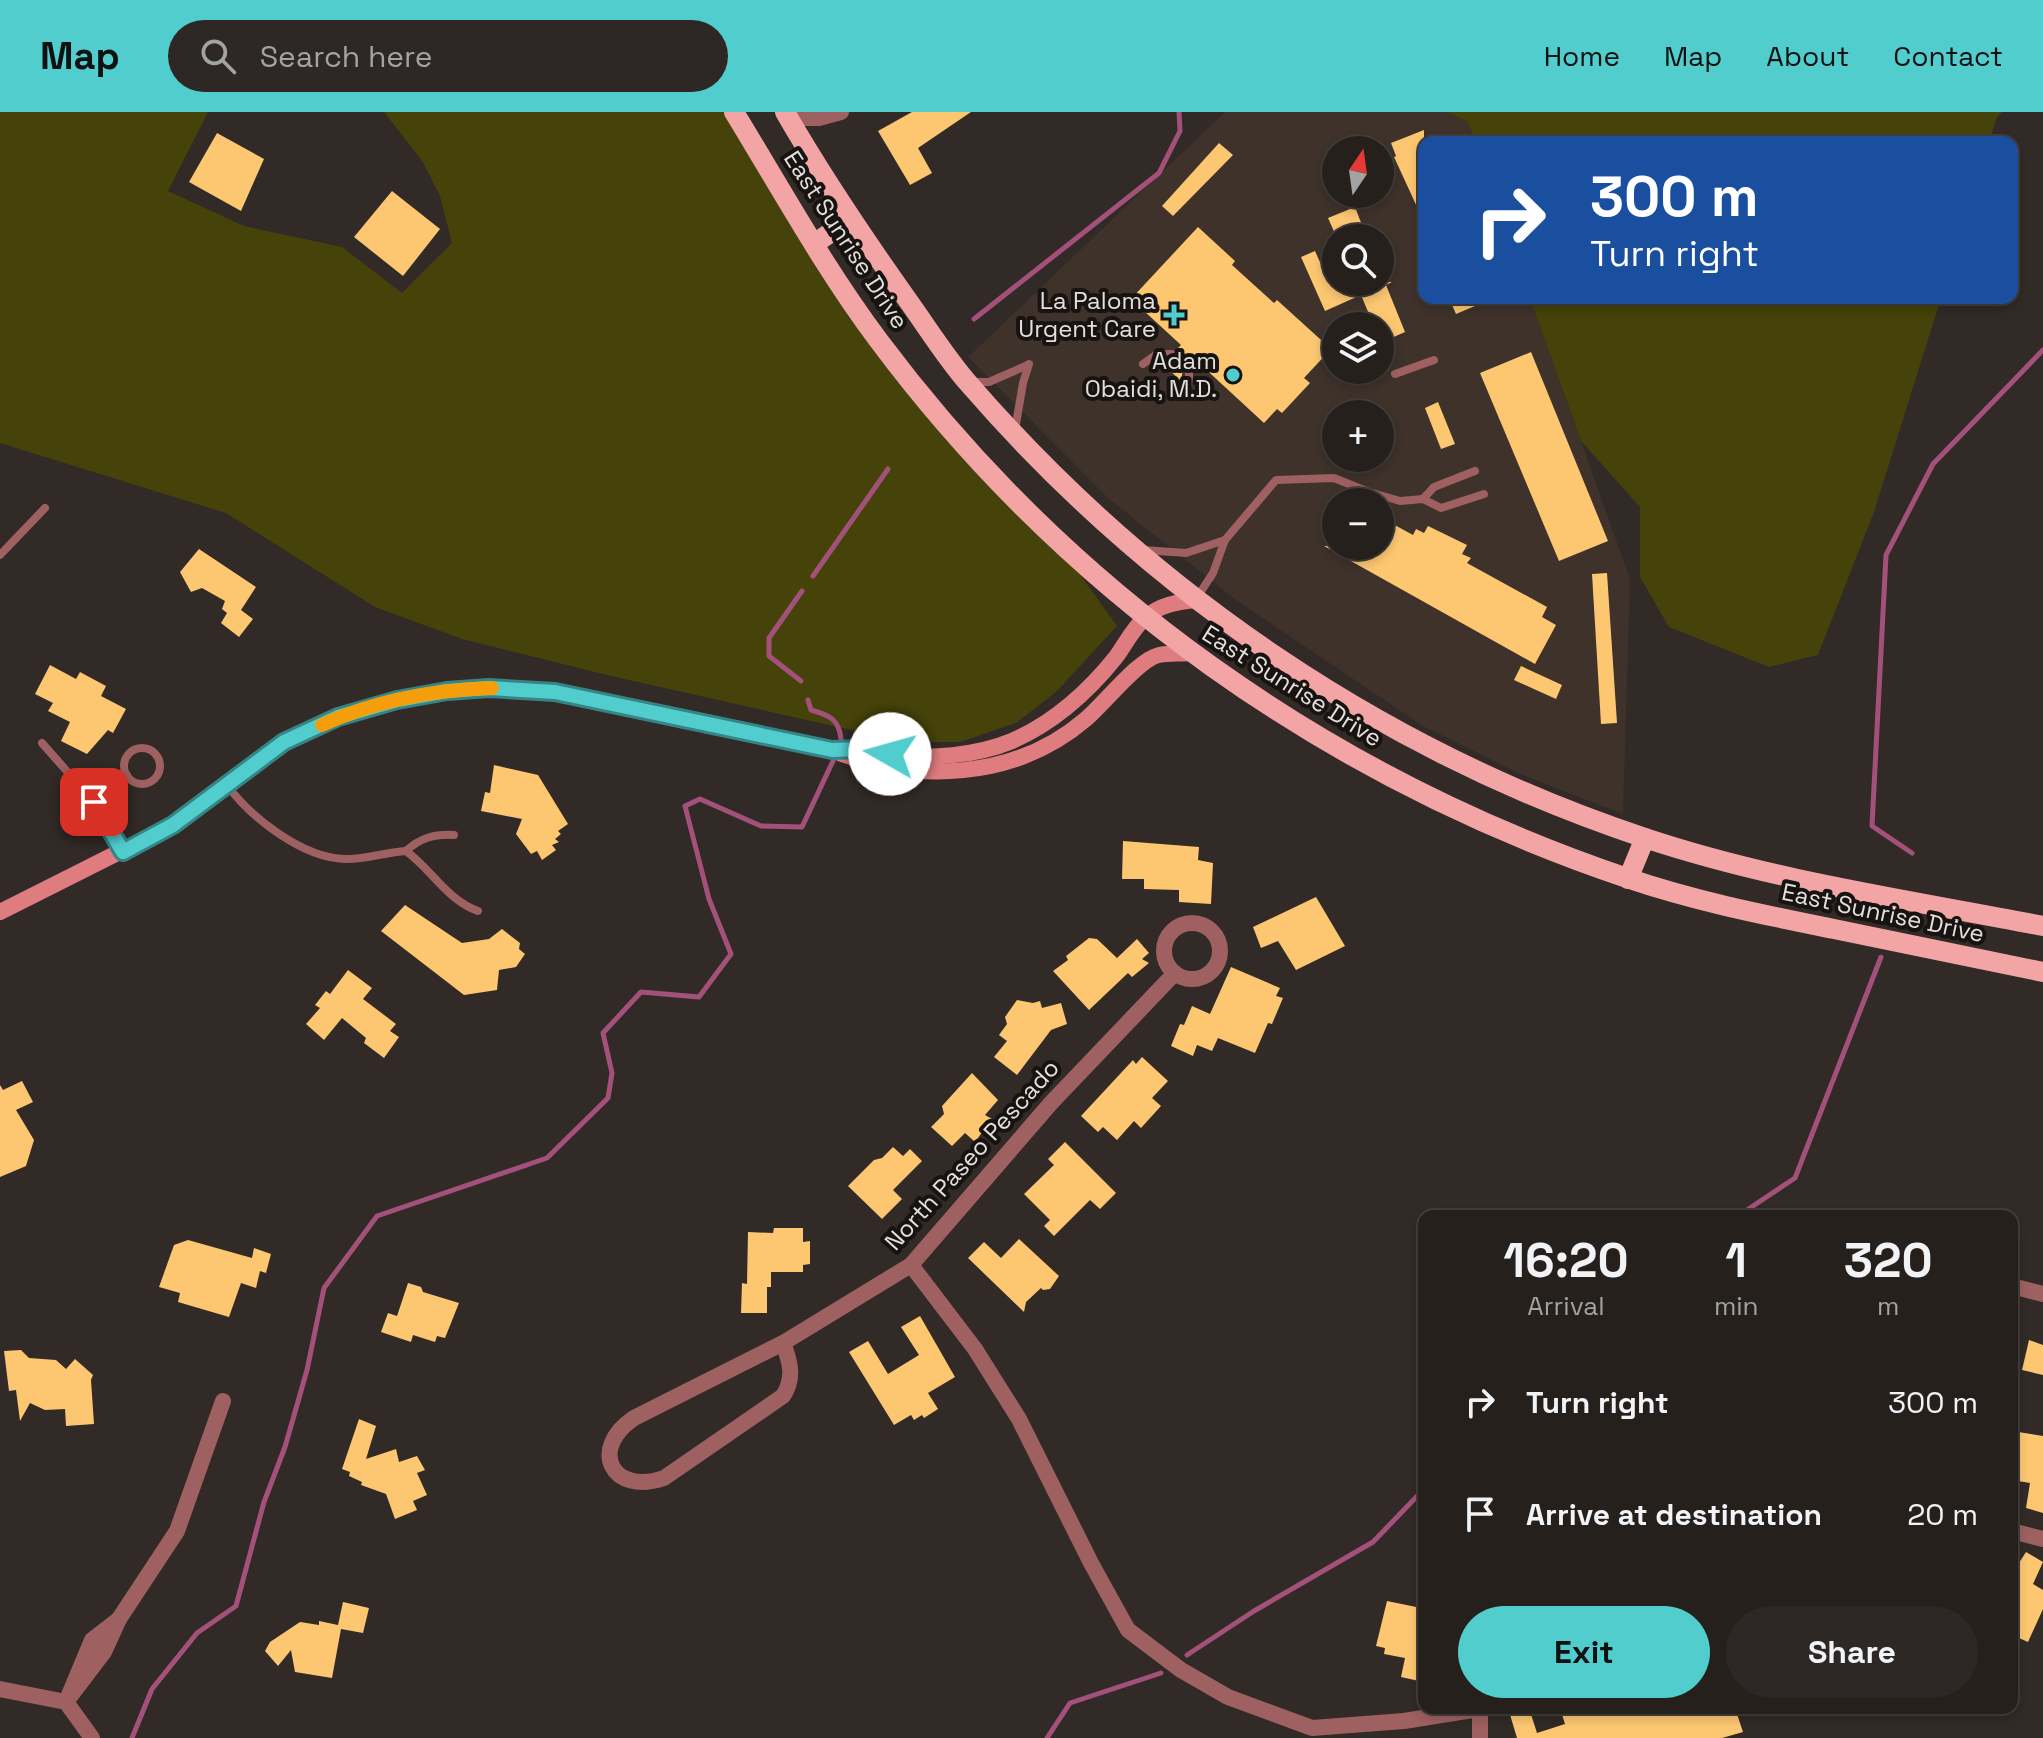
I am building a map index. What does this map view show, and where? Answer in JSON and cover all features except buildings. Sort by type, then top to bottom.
[{"type":"main road","name":"East Sunrise Drive","points":[[734,112],[814,244],[878,340],[989,471],[1056,541],[1145,618],[1190,653],[1294,723],[1431,798],[1526,840],[1628,879],[1771,916],[2043,972]]},
{"type":"main road","name":"East Sunrise Drive","points":[[786,115],[850,219],[967,382],[1081,502],[1135,550],[1248,640],[1322,688],[1389,727],[1509,786],[1645,838],[1787,875],[2043,926]]},
{"type":"main road","points":[[814,244],[850,219]]},
{"type":"main road","points":[[1628,879],[1645,838]]},
{"type":"street","points":[[786,115],[819,118],[841,112]]},
{"type":"street","points":[[832,750],[861,749],[935,756],[1009,742],[1042,726],[1087,688],[1115,658],[1145,618],[1171,602],[1195,600]]},
{"type":"street","points":[[0,912],[173,825],[284,742],[338,717],[397,700],[447,691],[489,688],[555,692],[832,750],[864,763],[905,771],[956,772],[1023,757],[1057,740],[1085,720],[1142,663],[1157,655],[1190,653]]},
{"type":"street","name":"North Paseo Pescado","points":[[783,1343],[791,1374],[783,1396],[664,1478],[649,1483],[631,1482],[612,1466],[610,1450],[613,1438],[620,1428],[634,1418],[783,1343],[911,1265],[1051,1103],[1175,973]]},
{"type":"street","points":[[911,1265],[975,1349],[1019,1419],[1128,1630],[1181,1670],[1228,1697],[1312,1728],[1450,1714]]},
{"type":"street","points":[[2018,1288],[2043,1294]]},
{"type":"street","points":[[66,1702],[104,1652],[119,1619],[177,1531],[223,1401]]},
{"type":"street","points":[[2018,1533],[2043,1539]]},
{"type":"street","points":[[0,1689],[66,1702],[92,1738]]},
{"type":"street","points":[[1480,1738],[1482,1714]]},
{"type":"lane","points":[[1143,364],[1157,354],[1172,354]]},
{"type":"lane","points":[[1395,374],[1434,360]]},
{"type":"lane","points":[[967,382],[989,382],[1029,364],[1015,433]]},
{"type":"lane","points":[[1185,393],[1189,373]]},
{"type":"lane","points":[[1423,499],[1434,487],[1475,471]]},
{"type":"lane","points":[[1195,600],[1213,573],[1225,540],[1276,480],[1334,478],[1400,501],[1423,499],[1441,508],[1484,494]]},
{"type":"lane","points":[[0,555],[45,508]]},
{"type":"lane","points":[[1135,550],[1186,553],[1225,540]]},
{"type":"lane","points":[[42,743],[94,802],[123,852]]},
{"type":"lane","points":[[141,748],[153,751],[157,756],[160,767],[152,782],[141,784],[127,775],[124,763],[130,752],[141,748]]},
{"type":"lane","points":[[94,802],[127,775]]},
{"type":"lane","points":[[226,785],[243,807],[314,854],[346,860],[406,851],[418,840],[454,835]]},
{"type":"lane","points":[[406,851],[429,871],[452,898],[478,911]]},
{"type":"shaded area","points":[[0,112],[208,112],[168,191],[244,226],[342,247],[402,293],[452,243],[440,196],[423,162],[384,112],[734,112],[878,340],[1056,541],[1117,626],[1056,692],[1016,723],[960,742],[905,742],[462,639],[375,607],[226,513],[0,443]]},
{"type":"shaded area","points":[[1225,112],[1448,112],[1468,122],[1473,136],[1418,136],[1418,304],[1532,304],[1630,579],[1623,814],[1520,774],[1423,726],[1236,600],[1109,499],[968,357]]},
{"type":"shaded area","points":[[1448,112],[2002,112],[1997,117],[1991,136],[1473,136],[1468,122]]},
{"type":"shaded area","points":[[1532,304],[1939,304],[1874,512],[1818,655],[1769,667],[1669,627],[1640,577],[1640,507],[1581,441]]},
{"type":"waterway","points":[[974,319],[1159,173],[1180,131],[1179,112]]},
{"type":"waterway","points":[[1912,853],[1872,826],[1886,555],[1933,464],[2043,350]]},
{"type":"waterway","points":[[813,576],[888,469]]},
{"type":"waterway","points":[[801,681],[769,656],[769,638],[802,591]]},
{"type":"waterway","points":[[808,700],[811,710],[835,722],[841,739]]},
{"type":"waterway","points":[[132,1738],[152,1689],[197,1633],[236,1606],[264,1502],[285,1447],[307,1370],[324,1288],[377,1216],[547,1158],[608,1098],[612,1073],[603,1033],[641,992],[699,997],[731,954],[709,899],[685,806],[700,799],[761,826],[802,827],[833,761]]},
{"type":"waterway","points":[[1747,1210],[1795,1178],[1881,957]]},
{"type":"waterway","points":[[1187,1655],[1254,1611],[1373,1542],[1418,1495]]},
{"type":"waterway","points":[[1047,1738],[1070,1703],[1161,1673]]},
{"type":"slow traffic","points":[[322,725],[338,717],[397,700],[447,691],[492,688]]},
{"type":"place","name":"La Paloma Urgent Care","points":[[1174,315]]},
{"type":"place","name":"Adam Obaidi, M.D.","points":[[1233,375]]},
{"type":"route","points":[[94,802],[123,852],[173,825],[284,742],[338,717],[397,700],[447,691],[489,688],[555,692],[832,750],[861,749],[890,754]]}]
